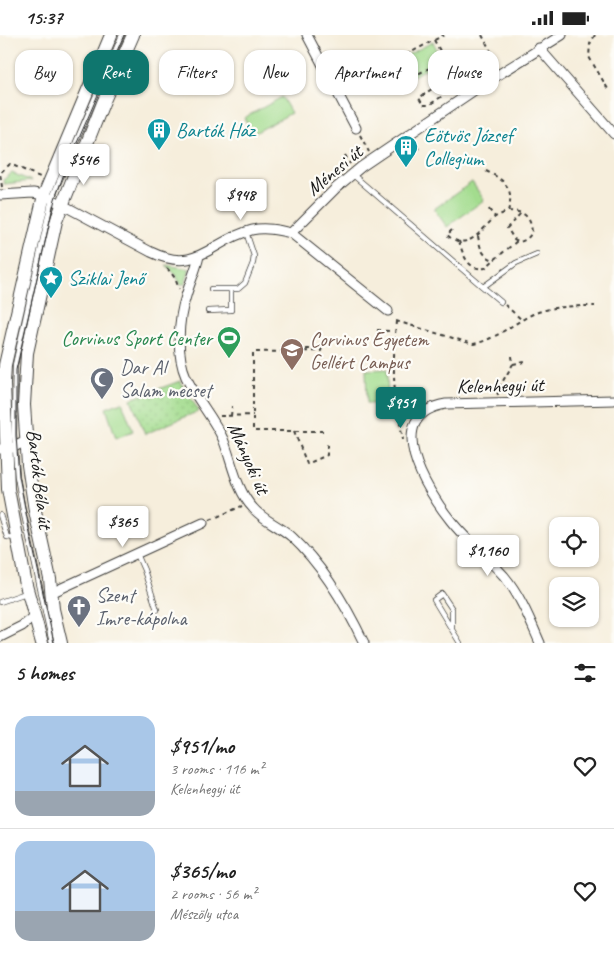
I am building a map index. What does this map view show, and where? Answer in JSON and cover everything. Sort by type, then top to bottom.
[{"type":"main road","name":"Bartók Béla út","points":[[42,643],[16,538],[8,489],[11,446],[8,381],[9,343],[53,199],[112,35]]},
{"type":"main road","name":"Bartók Béla út","points":[[61,643],[35,511],[11,446],[24,405],[27,353],[56,221],[53,199],[103,103],[129,36]]},
{"type":"main road","points":[[8,381],[18,381],[24,405]]},
{"type":"street","points":[[307,35],[356,128]]},
{"type":"street","name":"Ménesi út","points":[[291,233],[352,174],[539,48],[562,35]]},
{"type":"street","points":[[539,48],[614,134]]},
{"type":"street","points":[[0,195],[33,193],[53,199],[160,256],[186,260],[199,256],[246,232],[264,229],[291,233],[388,311]]},
{"type":"street","name":"Mányoki út","points":[[199,256],[185,297],[181,328],[179,356],[186,377],[211,417],[249,503],[264,519],[283,530],[302,546],[336,592],[364,643]]},
{"type":"street","name":"Kelenhegyi út","points":[[418,417],[433,406],[446,404],[614,400]]},
{"type":"street","points":[[418,417],[413,427],[412,447],[422,473],[442,509],[453,523],[505,577],[523,605],[540,643]]},
{"type":"street","points":[[51,593],[203,523]]},
{"type":"street","points":[[0,637],[22,626],[34,616]]},
{"type":"lane","points":[[112,35],[115,50]]},
{"type":"lane","points":[[115,50],[129,36]]},
{"type":"lane","name":"Bartók Béla út","points":[[115,50],[129,36]]},
{"type":"lane","name":"Bartók Béla út","points":[[53,199],[96,95]]},
{"type":"lane","points":[[352,174],[501,302]]},
{"type":"lane","points":[[211,289],[238,289],[245,283],[254,256],[246,232]]},
{"type":"lane","points":[[483,287],[516,263],[537,254]]},
{"type":"lane","points":[[208,311],[232,310],[231,289]]},
{"type":"lane","name":"Bartók Béla út","points":[[11,446],[52,643]]},
{"type":"lane","points":[[0,515],[7,537],[16,538]]},
{"type":"lane","points":[[137,554],[157,610]]},
{"type":"lane","points":[[0,602],[28,592]]},
{"type":"lane","points":[[452,628],[452,609],[442,594],[434,599],[460,643]]},
{"type":"path","points":[[434,40],[445,61],[408,79],[398,59],[434,40],[444,35]]},
{"type":"path","points":[[482,35],[490,50]]},
{"type":"path","points":[[595,35],[590,44],[589,57],[608,89]]},
{"type":"path","points":[[450,76],[456,81],[457,86],[429,105],[423,105],[419,98],[450,76]]},
{"type":"path","points":[[356,128],[373,159]]},
{"type":"path","points":[[415,143],[419,149]]},
{"type":"path","points":[[345,155],[350,164]]},
{"type":"path","points":[[1,180],[0,173],[10,164],[40,177]]},
{"type":"path","points":[[486,171],[502,180],[510,192],[512,200],[508,211]]},
{"type":"path","points":[[487,207],[495,217]]},
{"type":"path","points":[[452,230],[447,235],[459,241],[470,241],[478,236],[495,217],[508,211],[522,212],[532,224],[532,233],[528,239],[520,242],[517,241],[485,268],[476,268],[466,260],[459,241]]},
{"type":"path","points":[[517,241],[507,228],[522,212]]},
{"type":"path","points":[[478,236],[480,250],[484,256],[494,261]]},
{"type":"path","points":[[166,267],[178,285]]},
{"type":"path","points":[[501,302],[522,320]]},
{"type":"path","points":[[412,447],[405,448],[394,386],[393,362],[396,321],[473,344],[484,342],[543,310],[558,307],[595,306]]},
{"type":"path","points":[[377,330],[389,331]]},
{"type":"path","points":[[322,431],[253,431],[253,352],[320,351],[323,343]]},
{"type":"path","points":[[498,403],[498,391],[513,364],[512,357]]},
{"type":"path","points":[[513,364],[525,362]]},
{"type":"path","points":[[232,406],[231,416],[253,415]]},
{"type":"path","points":[[397,406],[414,413],[418,417]]},
{"type":"path","points":[[294,431],[307,463],[327,455],[327,443]]},
{"type":"path","points":[[203,523],[249,503]]},
{"type":"green space","points":[[433,42],[437,50],[428,50],[428,68],[418,73],[418,50]]},
{"type":"green space","points":[[282,97],[291,113],[253,134],[244,118]]},
{"type":"green space","points":[[12,173],[31,181],[4,184],[3,180]]},
{"type":"green space","points":[[472,182],[484,200],[447,227],[434,209]]},
{"type":"green space","points":[[166,265],[190,269],[185,284],[180,284],[176,275]]},
{"type":"green space","points":[[387,369],[388,403],[367,404],[366,370]]},
{"type":"green space","points":[[180,381],[199,411],[145,434],[131,399]]},
{"type":"green space","points":[[122,402],[133,431],[116,438],[106,408]]},
{"type":"tram line","points":[[54,643],[19,476],[16,436],[16,370],[55,199],[66,168],[124,35]]},
{"type":"place","name":"Bartók Ház","points":[[159,151]]},
{"type":"place","name":"Eötvös József Collegium","points":[[406,168]]},
{"type":"place","name":"Sziklai Jenő","points":[[51,299]]},
{"type":"place","name":"Corvinus Sport Center","points":[[229,359]]},
{"type":"place","name":"Corvinus Egyetem Gellért Campus","points":[[292,371]]},
{"type":"place","name":"Dar Al Salam mecset","points":[[102,400]]},
{"type":"place","name":"Szent Imre-kápolna","points":[[79,628]]}]
